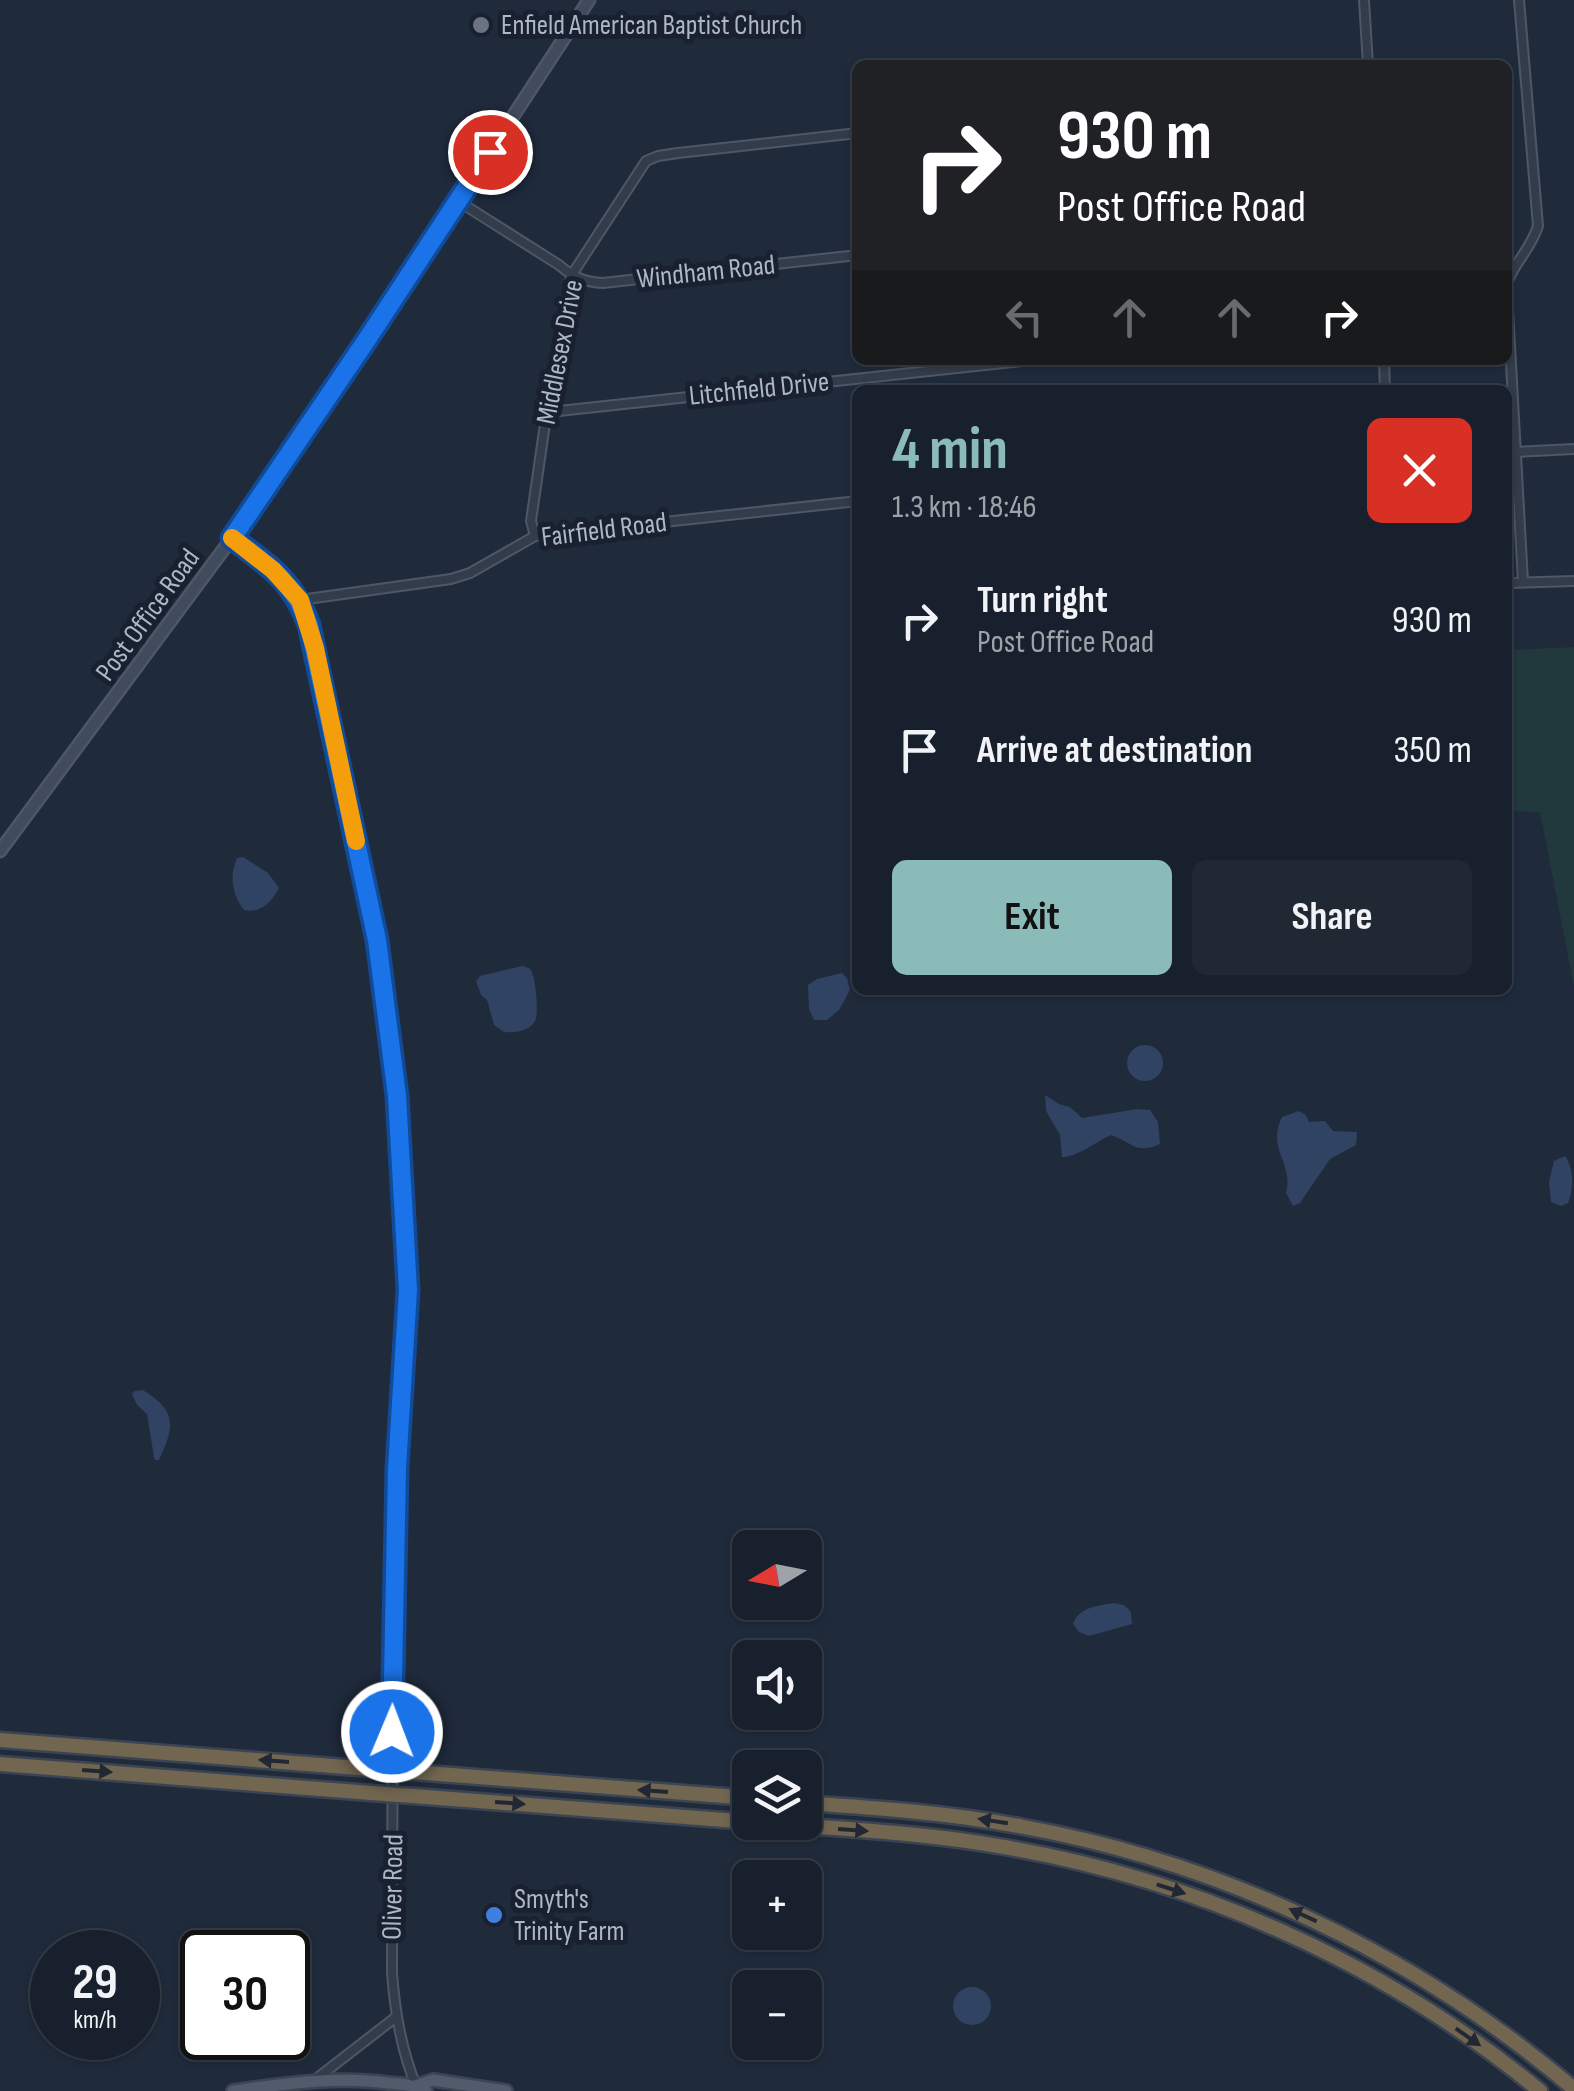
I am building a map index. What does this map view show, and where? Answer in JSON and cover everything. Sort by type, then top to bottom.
[{"type":"highway","points":[[0,1740],[732,1797]]},
{"type":"highway","points":[[0,1764],[732,1820]]},
{"type":"highway","points":[[822,1804],[962,1816],[1028,1827],[1120,1849],[1262,1898],[1328,1927],[1394,1963],[1483,2018],[1574,2089]]},
{"type":"highway","points":[[822,1828],[963,1840],[1030,1851],[1102,1868],[1237,1912],[1320,1949],[1387,1985],[1474,2041],[1540,2091]]},
{"type":"main road","points":[[233,2091],[316,2079],[368,2080],[420,2089],[433,2080],[506,2091]]},
{"type":"street","name":"Post Office Road","points":[[0,851],[232,538],[368,338],[588,0]]},
{"type":"street","points":[[1364,0],[1368,60]]},
{"type":"street","points":[[1512,271],[1532,245],[1538,226],[1518,0]]},
{"type":"street","name":"Middlesex Drive","points":[[535,536],[531,521],[571,276],[646,161],[678,153],[852,134]]},
{"type":"street","name":"Windham Road","points":[[458,201],[586,282],[852,256]]},
{"type":"street","name":"Litchfield Drive","points":[[547,410],[985,365]]},
{"type":"street","points":[[1512,404],[1524,582]]},
{"type":"street","points":[[1514,452],[1574,450]]},
{"type":"street","name":"Fairfield Road","points":[[300,600],[451,579],[470,573],[535,536],[852,503]]},
{"type":"street","name":"Oliver Road","points":[[232,538],[273,570],[300,600],[315,648],[377,940],[397,1096],[408,1290],[394,1580],[392,1974],[396,2017],[420,2089]]},
{"type":"street","points":[[1512,583],[1574,581]]},
{"type":"street","points":[[316,2079],[396,2017]]},
{"type":"green space","points":[[1574,647],[1574,987],[1540,812],[1512,811],[1512,650]]},
{"type":"water","points":[[243,857],[268,873],[279,888],[269,902],[255,910],[244,910],[234,892],[235,865],[237,858]]},
{"type":"water","points":[[522,966],[530,969],[534,979],[536,1017],[525,1030],[504,1032],[494,1025],[476,981],[480,976]]},
{"type":"water","points":[[842,973],[850,990],[839,1010],[827,1020],[814,1020],[809,1009],[808,985]]},
{"type":"water","points":[[1145,1045],[1158,1050],[1163,1063],[1158,1076],[1145,1081],[1132,1076],[1127,1063],[1132,1050]]},
{"type":"water","points":[[1045,1095],[1070,1107],[1082,1118],[1150,1110],[1158,1122],[1160,1144],[1139,1148],[1111,1135],[1062,1157],[1060,1135],[1046,1111]]},
{"type":"water","points":[[1299,1111],[1309,1122],[1325,1121],[1333,1131],[1357,1132],[1356,1145],[1330,1159],[1300,1203],[1293,1206],[1286,1193],[1286,1172],[1277,1139],[1282,1117]]},
{"type":"water","points":[[1565,1156],[1572,1185],[1568,1203],[1561,1206],[1551,1202],[1549,1182],[1554,1161]]},
{"type":"water","points":[[143,1390],[162,1405],[170,1420],[159,1460],[154,1457],[147,1414],[132,1394]]},
{"type":"water","points":[[1114,1603],[1131,1612],[1132,1624],[1089,1636],[1073,1624],[1084,1611]]},
{"type":"water","points":[[972,1987],[985,1993],[991,2006],[985,2019],[972,2025],[959,2019],[953,2006],[959,1993]]},
{"type":"slow traffic","points":[[232,538],[273,570],[300,600],[315,648],[356,841]]},
{"type":"place","name":"Enfield American Baptist Church","points":[[481,25]]},
{"type":"place","name":"Smyth's Trinity Farm","points":[[494,1915]]},
{"type":"route","points":[[392,1732],[397,1468],[408,1290],[397,1096],[385,995],[377,940],[309,625],[300,600],[287,583],[232,538],[490,152]]}]
